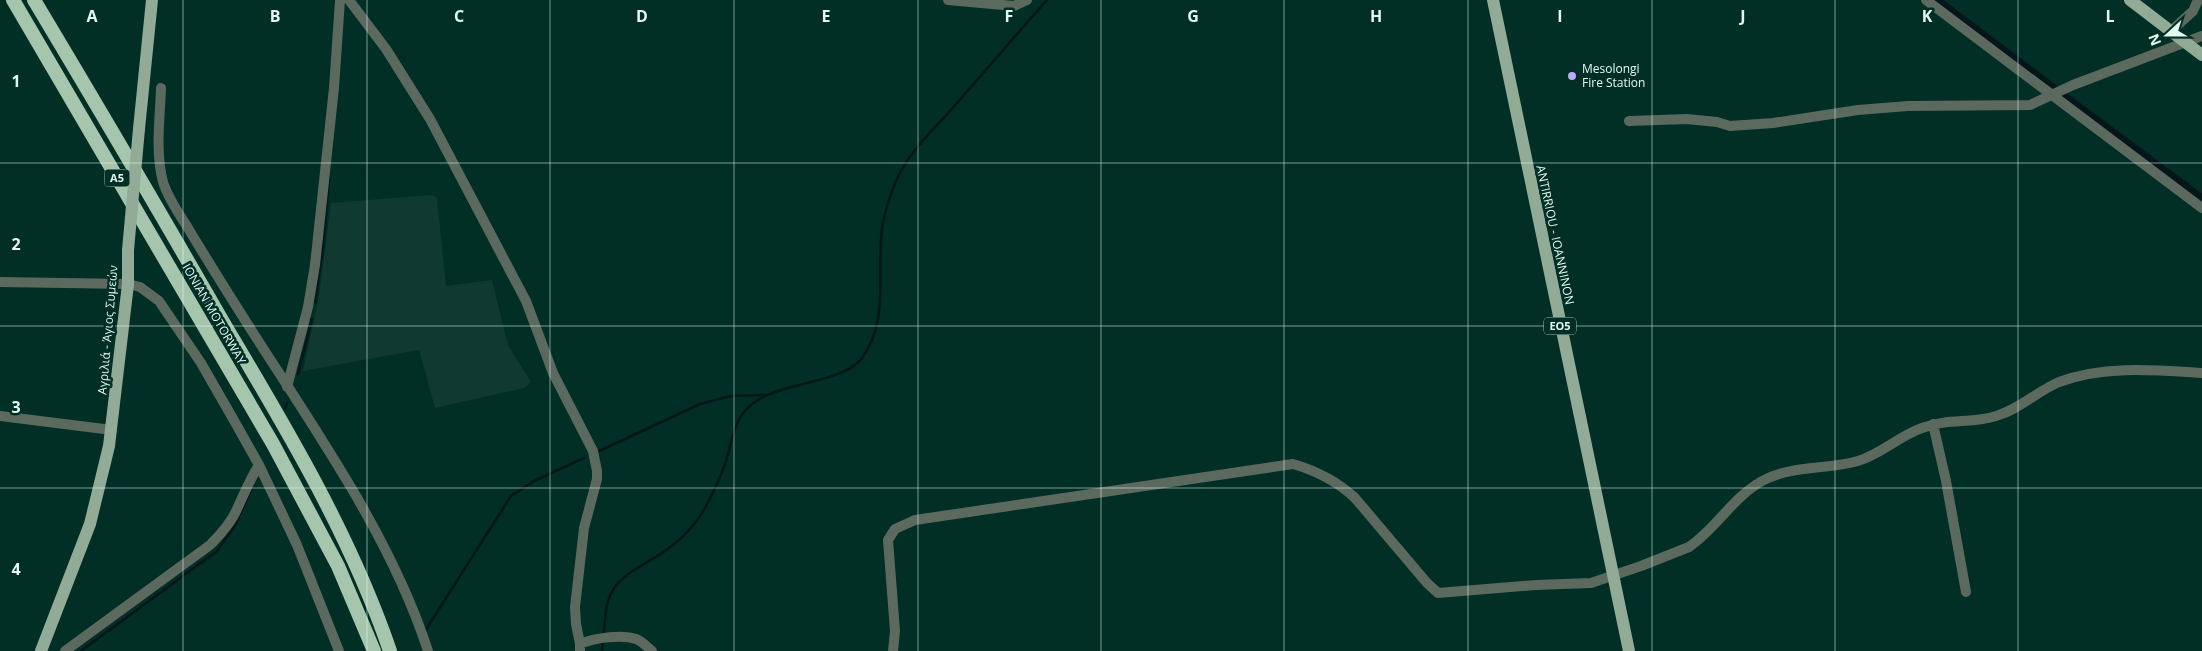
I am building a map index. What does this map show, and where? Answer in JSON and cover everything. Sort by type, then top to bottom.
[{"type":"highway","name":"IONIAN MOTORWAY","points":[[13,0],[273,444],[338,566],[374,651]]},
{"type":"highway","name":"IONIAN MOTORWAY","points":[[34,0],[284,426],[344,540],[381,624],[390,651]]},
{"type":"main road","name":"Αγριλιά - Άγιος Συμεών","points":[[41,651],[90,524],[112,430],[128,284],[128,250],[152,0]]},
{"type":"main road","name":"ANTIRRIOU - IOANNINON","points":[[1493,0],[1629,651]]},
{"type":"main road","points":[[2130,0],[2202,55]]},
{"type":"street","points":[[288,387],[308,307],[316,265],[334,88],[340,0]]},
{"type":"street","points":[[349,0],[386,49],[430,118],[526,301],[553,373],[592,451],[597,471],[584,528],[575,607],[580,648],[597,638],[629,637],[637,639],[652,651]]},
{"type":"street","points":[[948,0],[1014,6],[1028,0]]},
{"type":"street","points":[[1926,0],[2202,208]]},
{"type":"street","points":[[2171,31],[2190,15],[2198,0]]},
{"type":"street","points":[[1629,121],[1687,119],[1716,122],[1730,126],[1773,123],[1858,110],[1908,106],[2030,105],[2073,85],[2202,36]]},
{"type":"street","points":[[161,88],[160,159],[164,184],[198,246],[288,387],[381,542],[402,582],[428,651]]},
{"type":"street","points":[[0,282],[128,284],[147,291],[159,301],[175,322],[259,465],[297,545],[339,651]]},
{"type":"street","points":[[893,651],[894,609],[888,545],[890,536],[895,529],[904,524],[923,518],[1293,464],[1321,474],[1344,488],[1421,577],[1438,593],[1536,585],[1583,584],[1613,576],[1689,547],[1705,534],[1730,506],[1764,480],[1780,473],[1859,461],[1877,453],[1902,436],[1933,424],[1998,415],[2020,407],[2050,387],[2083,375],[2145,370],[2202,373]]},
{"type":"street","points":[[0,416],[112,430]]},
{"type":"street","points":[[1933,424],[1946,480],[1966,592]]},
{"type":"street","points":[[65,651],[210,544],[223,532],[259,465]]},
{"type":"shaded area","points":[[431,195],[437,198],[446,286],[492,280],[508,345],[531,382],[524,388],[435,408],[419,350],[303,371],[319,296],[331,203]]},
{"type":"waterway","points":[[604,635],[608,600],[618,583],[631,572],[677,542],[692,527],[702,513],[719,480],[736,425],[745,410],[763,397],[777,391],[840,373],[853,367],[862,358],[871,343],[876,328],[879,312],[883,223],[889,199],[901,171],[920,145],[1047,0]]},
{"type":"waterway","points":[[1936,0],[2058,92]]},
{"type":"waterway","points":[[2066,98],[2202,199]]},
{"type":"waterway","points":[[315,302],[323,247],[329,179]]},
{"type":"waterway","points":[[298,374],[312,319]]},
{"type":"waterway","points":[[595,453],[700,404],[731,396],[767,395]]},
{"type":"waterway","points":[[285,408],[287,403]]},
{"type":"waterway","points":[[425,631],[511,496],[534,481],[584,458]]},
{"type":"waterway","points":[[81,651],[217,551],[234,527],[253,486]]},
{"type":"waterway","points":[[602,651],[603,640]]},
{"type":"place","name":"Mesolongi Fire Station","points":[[1572,76]]}]
